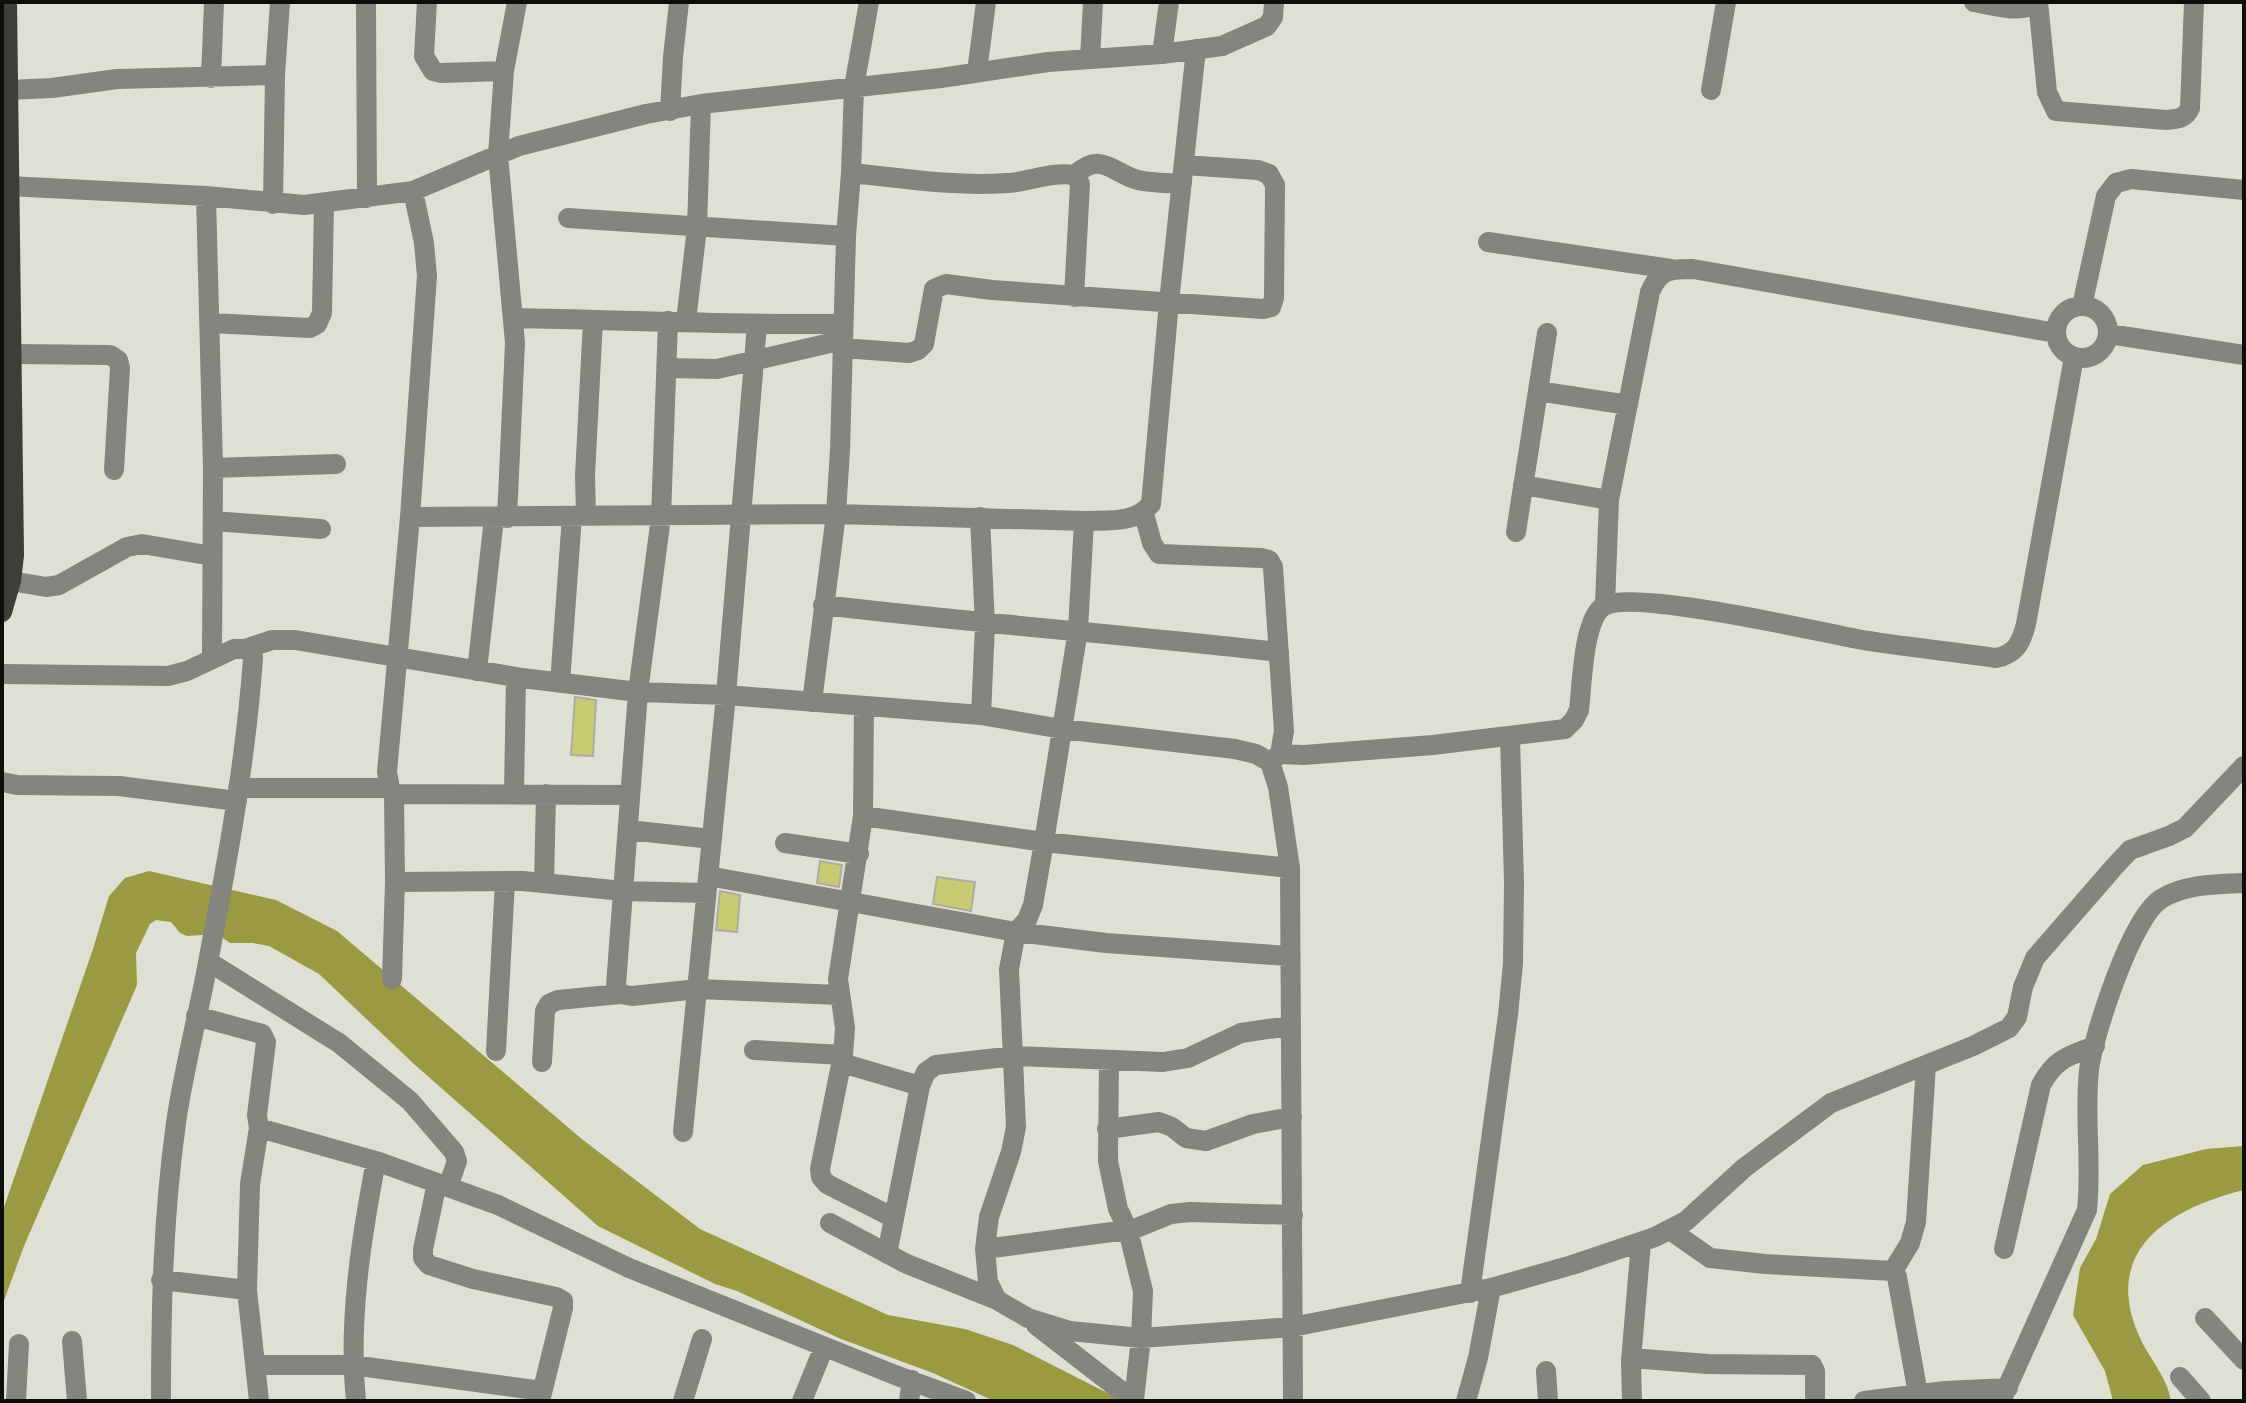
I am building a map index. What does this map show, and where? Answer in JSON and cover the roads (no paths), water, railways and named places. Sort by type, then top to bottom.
[{"type":"main road","points":[[2,612],[11,581],[14,555],[7,2]]},
{"type":"street","points":[[211,78],[214,2]]},
{"type":"street","points":[[273,204],[275,75],[280,2]]},
{"type":"street","points":[[366,2],[367,198]]},
{"type":"street","points":[[427,2],[424,56],[433,71],[504,71]]},
{"type":"street","points":[[477,671],[501,518],[514,318],[498,155],[504,71],[517,2]]},
{"type":"street","points":[[670,111],[679,2]]},
{"type":"street","points":[[812,702],[836,514],[854,87],[869,2]]},
{"type":"street","points":[[977,72],[986,2]]},
{"type":"street","points":[[1090,59],[1093,2]]},
{"type":"street","points":[[1162,54],[1169,2]]},
{"type":"street","points":[[8,186],[206,196],[273,204],[324,204],[367,198],[413,191],[498,155],[547,139],[646,114],[701,104],[1222,46],[1267,26],[1273,17],[1274,2]]},
{"type":"street","points":[[1711,90],[1726,2]]},
{"type":"street","points":[[1974,2],[2014,8],[2030,8],[2038,2]]},
{"type":"street","points":[[2038,2],[2047,92],[2056,111],[2166,120],[2181,118],[2190,108],[2194,2]]},
{"type":"street","points":[[410,517],[836,514],[1084,521],[1131,519],[1144,514],[1151,504],[1196,49]]},
{"type":"street","points":[[9,90],[117,79],[275,75]]},
{"type":"street","points":[[620,994],[616,985],[638,692],[661,517],[667,368],[697,228],[701,104]]},
{"type":"street","points":[[514,318],[757,325],[843,337],[909,353],[924,344],[934,289],[939,286],[1263,309],[1271,307],[1274,298],[1275,185],[1269,174],[1258,170],[1138,180],[1107,166],[1093,165],[1075,175],[972,184],[851,173]]},
{"type":"street","points":[[1074,297],[1080,184],[1075,175]]},
{"type":"street","points":[[2082,306],[2106,196],[2116,183],[2131,179],[2244,190]]},
{"type":"street","points":[[392,979],[395,882],[392,791],[387,772],[410,517],[427,276],[424,243],[413,191]]},
{"type":"street","points":[[206,196],[213,468],[212,659]]},
{"type":"street","points":[[210,323],[310,328],[317,324],[322,313],[324,204]]},
{"type":"street","points":[[568,218],[846,236]]},
{"type":"street","points":[[1488,242],[1671,269],[1693,269],[2056,333]]},
{"type":"street","points":[[1605,605],[1609,500],[1650,292],[1656,278],[1671,269]]},
{"type":"street","points":[[2082,306],[2099,311],[2108,325],[2109,334],[2103,349],[2090,358],[2074,357],[2061,348],[2056,333],[2060,317],[2082,306]]},
{"type":"street","points":[[560,683],[585,476],[593,320]]},
{"type":"street","points":[[683,1132],[726,695],[757,325]]},
{"type":"street","points":[[1516,532],[1547,333]]},
{"type":"street","points":[[2109,334],[2244,355]]},
{"type":"street","points":[[667,368],[702,370],[754,362],[843,337]]},
{"type":"street","points":[[11,354],[110,355],[118,360],[114,470]]},
{"type":"street","points":[[2,674],[168,676],[187,671],[234,649],[245,649],[272,640],[321,644],[560,683],[638,692],[726,695],[981,715],[1062,729],[1235,749],[1275,758],[1510,737],[1565,729],[1579,710],[1589,628],[1595,613],[1605,605],[1619,602],[1699,609],[1859,640],[1996,658],[2008,655],[2016,649],[2026,624],[2074,357]]},
{"type":"street","points":[[1538,391],[1628,405]]},
{"type":"street","points":[[213,468],[336,464]]},
{"type":"street","points":[[1523,485],[1609,500]]},
{"type":"street","points":[[1144,514],[1152,543],[1159,554],[1269,560],[1273,567],[1284,731],[1275,758],[1290,868],[1288,956],[1293,1401]]},
{"type":"street","points":[[980,517],[985,625],[981,715]]},
{"type":"street","points":[[213,521],[321,529]]},
{"type":"street","points":[[997,1300],[988,1282],[985,1249],[989,1217],[1016,1127],[1008,981],[1016,932],[1027,920],[1033,905],[1044,842],[1078,630],[1084,521]]},
{"type":"street","points":[[11,581],[46,587],[59,585],[127,547],[142,544],[212,556]]},
{"type":"street","points":[[823,605],[985,625],[1078,630],[1279,652]]},
{"type":"street","points":[[161,1401],[161,1280],[176,1123],[238,795],[253,658],[251,651],[245,649]]},
{"type":"street","points":[[514,794],[516,677]]},
{"type":"street","points":[[864,707],[863,816],[838,979],[845,1028],[843,1059],[820,1169],[821,1177],[827,1184],[894,1218]]},
{"type":"street","points":[[1470,1293],[1513,963],[1510,737]]},
{"type":"street","points":[[1028,1318],[1070,1331],[1141,1338],[1292,1327],[1491,1288],[1572,1265],[1670,1230],[1686,1221],[1744,1168],[1831,1103],[1973,1046],[2009,1028],[2017,1017],[2023,987],[2035,958],[2115,866],[2130,850],[2185,828],[2241,774]]},
{"type":"street","points":[[2,782],[17,785],[119,786],[238,795],[302,788],[630,795]]},
{"type":"street","points":[[544,883],[546,794]]},
{"type":"street","points":[[863,816],[1044,842],[1290,868]]},
{"type":"street","points":[[628,830],[712,839]]},
{"type":"street","points":[[785,843],[859,854]]},
{"type":"street","points":[[395,882],[505,881],[623,891],[707,884],[849,903],[1016,932],[1106,943],[1288,956]]},
{"type":"street","points":[[496,1051],[505,881]]},
{"type":"street","points":[[1864,1401],[1918,1394],[2004,1394],[2087,1210],[2089,1070],[2129,942],[2160,899],[2194,887],[2244,883]]},
{"type":"street","points":[[209,958],[339,1043],[410,1101],[454,1152],[457,1161],[443,1185],[423,1249],[423,1258],[429,1265],[563,1301],[541,1396],[352,1365],[256,1365]]},
{"type":"street","points":[[542,1062],[545,1011],[549,1004],[558,1000],[698,989],[839,995]]},
{"type":"street","points":[[196,1016],[262,1034],[266,1042],[257,1115],[259,1128],[250,1184],[247,1290],[259,1401]]},
{"type":"street","points":[[887,1254],[920,1086],[926,1072],[936,1065],[1014,1056],[1163,1062],[1188,1058],[1241,1033],[1289,1026]]},
{"type":"street","points":[[2004,1249],[2041,1085],[2051,1068],[2066,1056],[2095,1046]]},
{"type":"street","points":[[754,1050],[843,1059],[920,1086]]},
{"type":"street","points":[[1109,1060],[1107,1129],[1112,1186],[1128,1230],[1143,1291],[1134,1401]]},
{"type":"street","points":[[1893,1271],[1910,1243],[1916,1222],[1926,1065]]},
{"type":"street","points":[[1107,1129],[1159,1122],[1186,1138],[1206,1141],[1253,1124],[1292,1117]]},
{"type":"street","points":[[259,1128],[376,1161],[498,1205],[629,1268],[966,1401]]},
{"type":"street","points":[[356,1401],[352,1365],[365,1218],[376,1161]]},
{"type":"street","points":[[985,1249],[1128,1230],[1171,1214],[1293,1215]]},
{"type":"street","points":[[830,1223],[887,1254],[997,1300],[1028,1318],[1134,1401]]},
{"type":"street","points":[[1670,1230],[1710,1258],[1893,1271],[1897,1277],[1918,1394]]},
{"type":"street","points":[[1632,1401],[1631,1358],[1641,1242]]},
{"type":"street","points":[[161,1280],[247,1290]]},
{"type":"street","points":[[1466,1401],[1478,1358],[1491,1288]]},
{"type":"street","points":[[2205,1318],[2244,1360]]},
{"type":"street","points":[[683,1401],[702,1339]]},
{"type":"street","points":[[72,1341],[77,1401]]},
{"type":"street","points":[[16,1401],[19,1344]]},
{"type":"street","points":[[802,1401],[824,1347]]},
{"type":"street","points":[[1631,1358],[1708,1364],[1812,1365],[1815,1371],[1815,1401]]},
{"type":"street","points":[[1546,1371],[1548,1401]]},
{"type":"street","points":[[2180,1377],[2201,1401]]},
{"type":"street","points":[[909,1401],[912,1380]]}]
